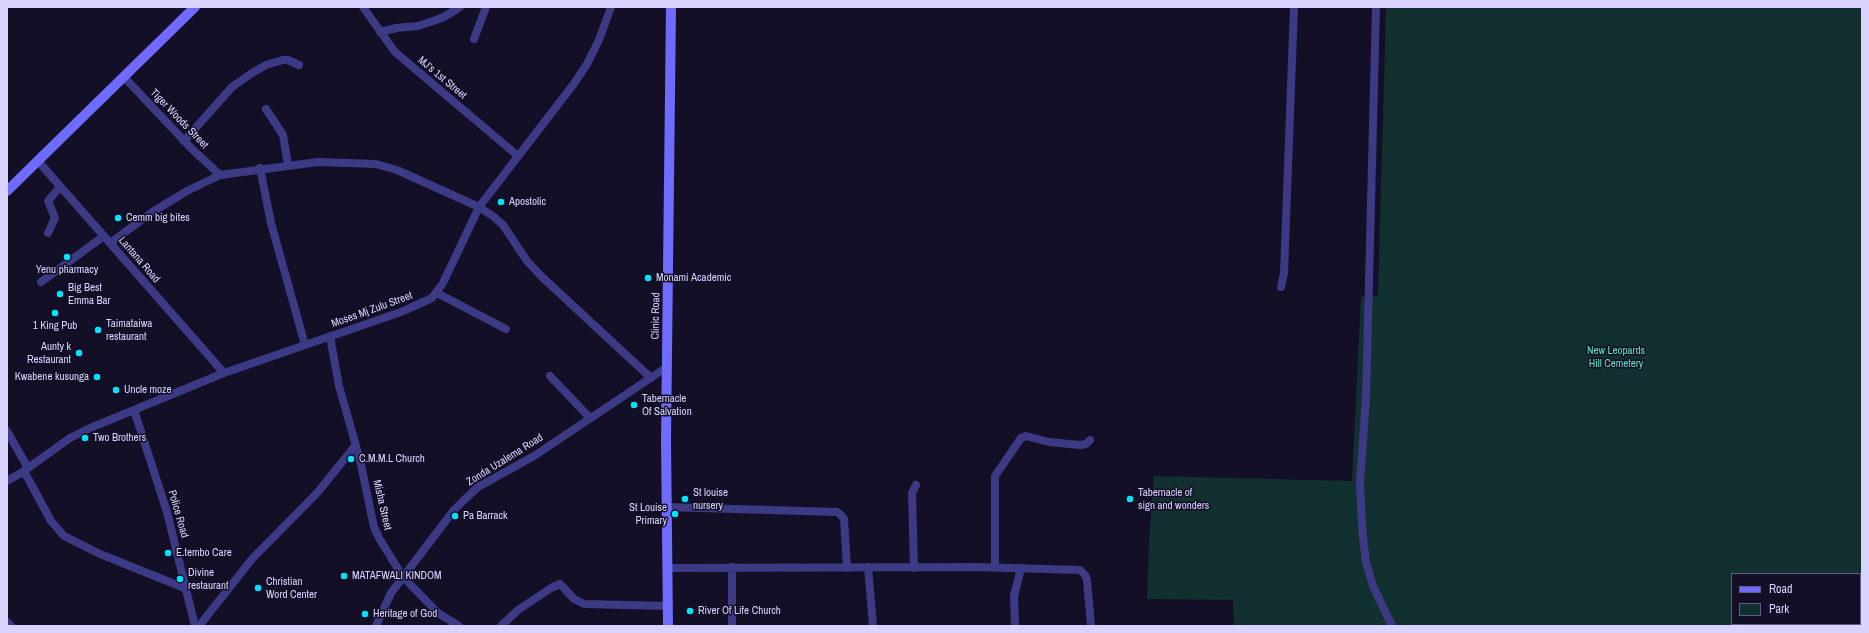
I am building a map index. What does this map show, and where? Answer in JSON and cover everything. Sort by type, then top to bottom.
[{"type":"street","points":[[7,191],[194,7]]},
{"type":"street","name":"MJ’s 1st Street","points":[[363,7],[395,52],[518,156]]},
{"type":"street","points":[[380,32],[396,28],[418,26],[444,17],[460,7]]},
{"type":"street","points":[[474,39],[486,7]]},
{"type":"street","points":[[506,329],[437,293],[479,207],[587,64],[599,40],[611,7]]},
{"type":"street","name":"Clinic Road","points":[[668,626],[666,507],[671,7]]},
{"type":"street","points":[[1281,287],[1284,273],[1294,7]]},
{"type":"street","points":[[1376,7],[1366,399],[1360,482],[1362,528],[1366,562],[1373,586],[1392,626]]},
{"type":"street","points":[[184,141],[232,87],[252,73],[266,65],[283,60],[288,60],[299,65]]},
{"type":"street","name":"Tiger Woods Street","points":[[124,77],[184,141],[220,175]]},
{"type":"street","points":[[266,109],[283,135],[288,165]]},
{"type":"street","name":"Lantana Road","points":[[38,161],[224,373]]},
{"type":"street","points":[[110,243],[154,211],[187,191],[220,175],[260,168],[318,162],[376,164],[397,170],[479,207],[494,217],[503,226],[528,261],[541,276],[651,378]]},
{"type":"street","points":[[260,168],[271,223],[306,345]]},
{"type":"street","points":[[48,233],[55,218],[48,201],[60,186]]},
{"type":"street","points":[[41,282],[104,236]]},
{"type":"street","name":"Moses Mj Zulu Street","points":[[7,481],[80,432],[224,373],[423,303],[437,293]]},
{"type":"street","name":"Misha Street","points":[[330,336],[339,386],[370,499],[374,527],[382,544],[403,577],[438,613],[459,626]]},
{"type":"street","name":"Zonda Uzalema Road","points":[[376,626],[391,593],[464,500],[478,487],[534,456],[667,367]]},
{"type":"street","points":[[550,376],[590,418]]},
{"type":"street","name":"Police Road","points":[[134,410],[167,512],[195,626]]},
{"type":"street","points":[[7,432],[51,521],[64,536],[100,554],[186,589]]},
{"type":"street","points":[[995,568],[995,476],[1021,438],[1026,436],[1049,442],[1080,446],[1086,444],[1090,440]]},
{"type":"street","points":[[200,626],[252,559],[318,492],[355,446]]},
{"type":"street","points":[[914,568],[912,493],[916,485]]},
{"type":"street","points":[[666,507],[837,512],[844,519],[847,568]]},
{"type":"street","points":[[667,568],[1075,569],[1083,572],[1087,580],[1091,626]]},
{"type":"street","points":[[732,568],[732,626]]},
{"type":"street","points":[[868,568],[873,626]]},
{"type":"street","points":[[1013,626],[1014,592],[1021,568]]},
{"type":"street","points":[[501,626],[518,610],[551,588],[560,584],[574,599],[584,604],[668,606]]},
{"type":"street","points":[[7,622],[11,626]]},
{"type":"green space","name":"New Leopards Hill Cemetery","points":[[1386,7],[1862,7],[1862,626],[1234,626],[1233,600],[1147,599],[1149,540],[1154,476],[1352,481],[1361,297],[1378,295]]},
{"type":"place","name":"Apostolic","points":[[501,202]]},
{"type":"place","name":"Cemm big bites","points":[[118,218]]},
{"type":"place","name":"Yenu pharmacy","points":[[67,257]]},
{"type":"place","name":"Monami Academic","points":[[648,278]]},
{"type":"place","name":"Big Best Emma Bar","points":[[60,294]]},
{"type":"place","name":"1 King Pub","points":[[55,313]]},
{"type":"place","name":"Taimataiwa restaurant","points":[[98,330]]},
{"type":"place","name":"Aunty k Restaurant","points":[[79,353]]},
{"type":"place","name":"Kwabene kusunga","points":[[97,377]]},
{"type":"place","name":"Uncle moze","points":[[116,390]]},
{"type":"place","name":"Tabernacle Of Salvation","points":[[634,405]]},
{"type":"place","name":"Two Brothers","points":[[85,438]]},
{"type":"place","name":"C.M.M.L Church","points":[[351,459]]},
{"type":"place","name":"St louise nursery","points":[[685,499]]},
{"type":"place","name":"Tabernacle of sign and wonders","points":[[1130,499]]},
{"type":"place","name":"St Louise Primary","points":[[675,514]]},
{"type":"place","name":"Pa Barrack","points":[[455,516]]},
{"type":"place","name":"E.tembo Care","points":[[168,553]]},
{"type":"place","name":"MATAFWALI KINDOM","points":[[344,576]]},
{"type":"place","name":"Divine restaurant","points":[[180,579]]},
{"type":"place","name":"Christian Word Center","points":[[258,588]]},
{"type":"place","name":"River Of Life Church","points":[[690,611]]},
{"type":"place","name":"Heritage of God","points":[[365,614]]}]
